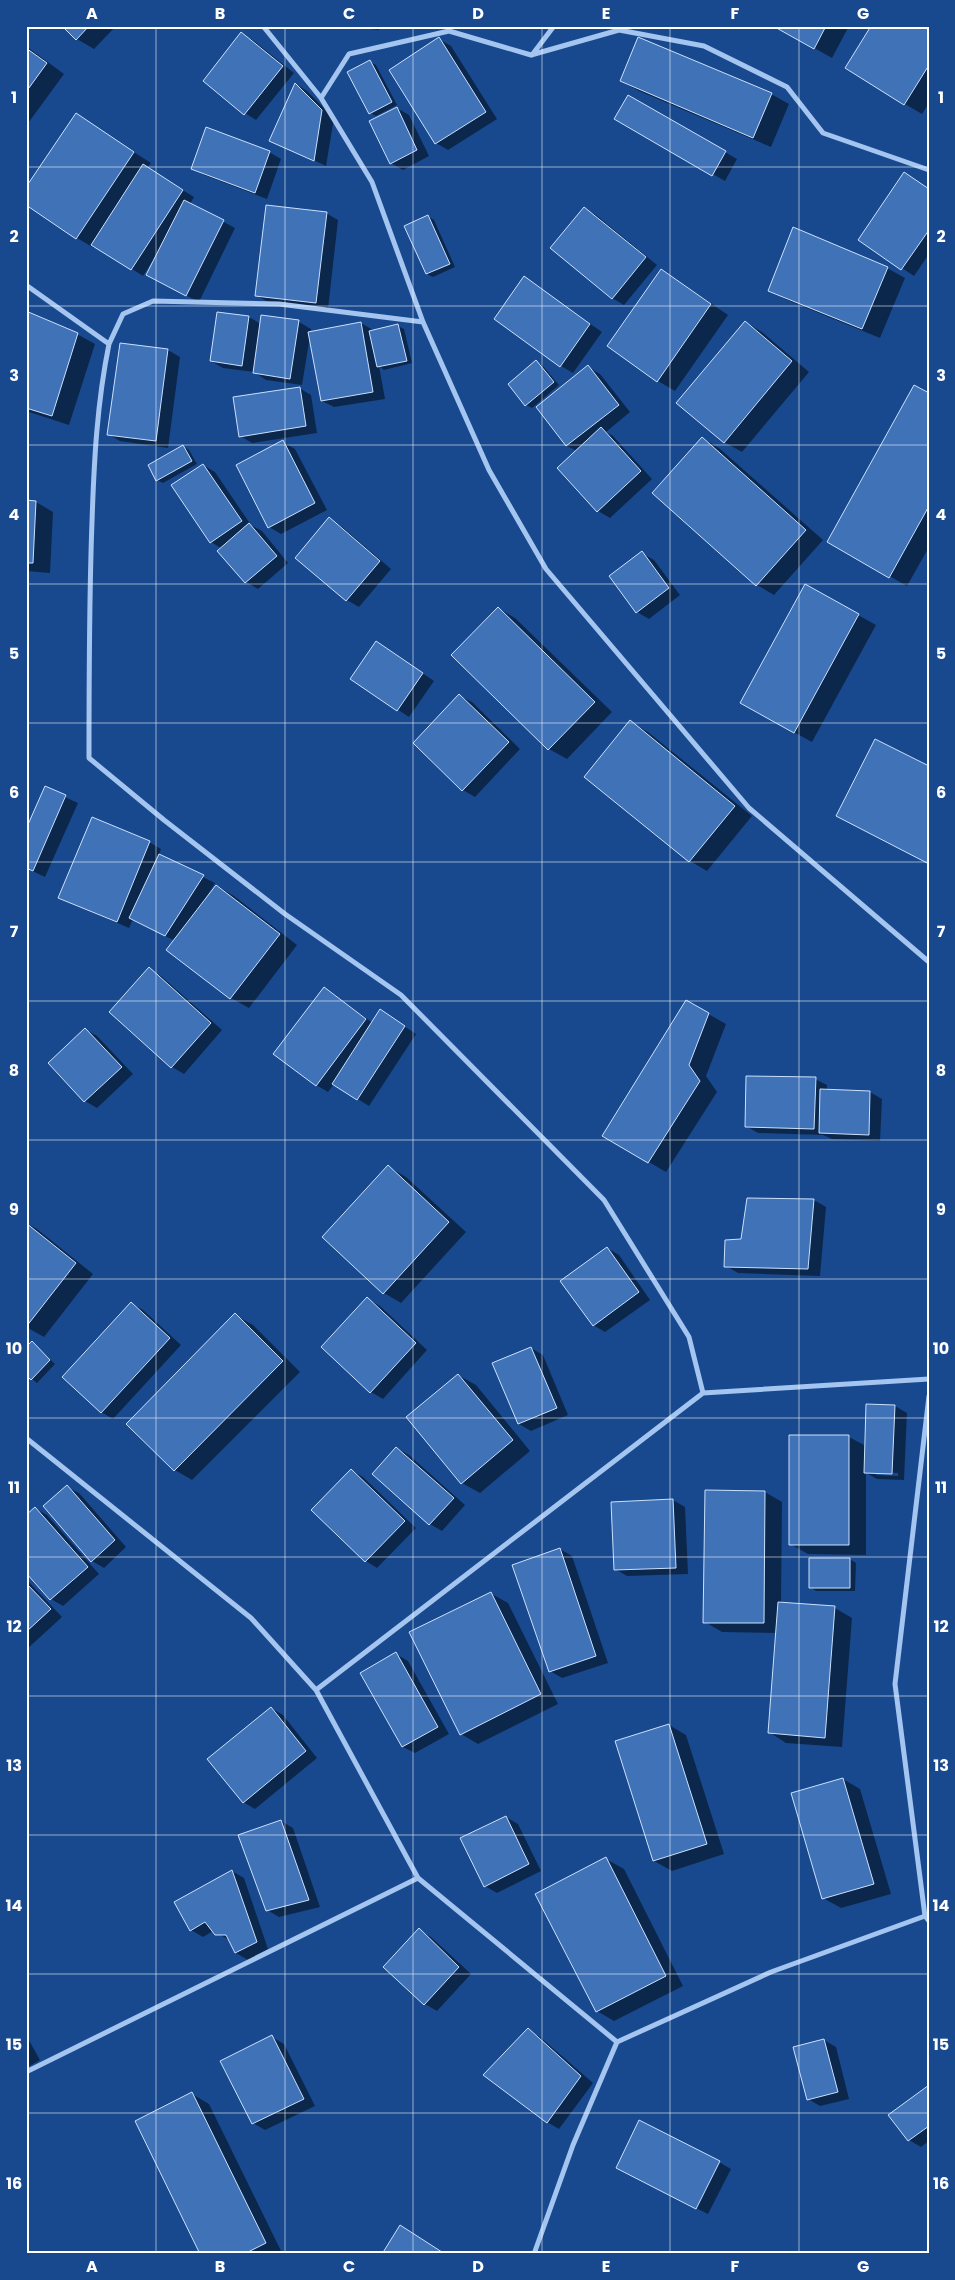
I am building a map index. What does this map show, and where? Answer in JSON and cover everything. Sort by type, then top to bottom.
[{"type":"street","points":[[263,26],[321,98],[372,182],[423,322],[489,470],[546,569],[749,808],[929,962]]},
{"type":"street","points":[[531,55],[554,26]]},
{"type":"street","points":[[321,98],[350,54],[449,31],[531,55],[619,30],[704,46],[786,87],[823,133],[929,170]]},
{"type":"street","points":[[26,285],[109,344]]},
{"type":"street","points":[[423,322],[279,304],[153,301],[123,314],[109,344],[99,390],[95,438],[88,610],[90,758],[164,820],[285,914],[401,995],[604,1200],[689,1337],[703,1393]]},
{"type":"street","points":[[316,1690],[703,1393],[929,1379]]},
{"type":"street","points":[[534,2254],[573,2145],[616,2042],[771,1972],[927,1918],[894,1684],[929,1396]]},
{"type":"street","points":[[26,1438],[252,1618],[316,1690],[418,1878],[616,2042]]},
{"type":"street","points":[[26,2072],[418,1878]]},
{"type":"building","points":[[62,26],[89,26],[76,40]]},
{"type":"building","points":[[773,26],[826,26],[814,49]]},
{"type":"building","points":[[871,26],[929,26],[929,65],[904,105],[845,68]]},
{"type":"building","points":[[241,32],[283,66],[244,115],[203,81]]},
{"type":"building","points":[[439,37],[486,112],[435,144],[389,70]]},
{"type":"building","points":[[638,37],[772,93],[753,138],[620,81]]},
{"type":"building","points":[[26,48],[47,63],[26,92]]},
{"type":"building","points":[[370,60],[392,102],[369,114],[347,72]]},
{"type":"building","points":[[295,83],[322,110],[314,161],[269,141]]},
{"type":"building","points":[[628,95],[726,151],[712,176],[614,119]]},
{"type":"building","points":[[397,107],[417,150],[390,164],[369,121]]},
{"type":"building","points":[[76,113],[134,152],[76,239],[26,205],[26,187]]},
{"type":"building","points":[[206,127],[270,151],[255,193],[191,169]]},
{"type":"building","points":[[143,164],[183,190],[131,270],[91,245]]},
{"type":"building","points":[[904,172],[929,189],[929,230],[901,270],[858,240]]},
{"type":"building","points":[[184,200],[224,220],[186,296],[146,275]]},
{"type":"building","points":[[266,205],[327,212],[316,303],[255,296]]},
{"type":"building","points":[[584,207],[646,257],[612,299],[550,248]]},
{"type":"building","points":[[428,215],[450,264],[426,274],[404,226]]},
{"type":"building","points":[[793,227],[888,267],[862,329],[768,291]]},
{"type":"building","points":[[661,269],[711,304],[657,382],[607,346]]},
{"type":"building","points":[[524,276],[590,324],[560,367],[494,319]]},
{"type":"building","points":[[26,311],[78,333],[52,416],[26,408]]},
{"type":"building","points":[[217,312],[249,316],[242,366],[210,361]]},
{"type":"building","points":[[261,315],[299,320],[290,379],[253,373]]},
{"type":"building","points":[[745,321],[792,361],[724,443],[676,403]]},
{"type":"building","points":[[361,322],[373,392],[321,401],[308,332]]},
{"type":"building","points":[[398,324],[407,361],[377,367],[369,331]]},
{"type":"building","points":[[120,343],[168,349],[156,441],[107,435]]},
{"type":"building","points":[[536,360],[554,382],[525,406],[508,384]]},
{"type":"building","points":[[588,365],[619,405],[566,446],[536,407]]},
{"type":"building","points":[[914,385],[929,393],[929,506],[889,578],[827,542]]},
{"type":"building","points":[[300,387],[306,426],[239,437],[233,397]]},
{"type":"building","points":[[601,427],[641,471],[597,512],[557,468]]},
{"type":"building","points":[[702,437],[806,530],[756,586],[652,493]]},
{"type":"building","points":[[283,440],[315,503],[268,528],[236,465]]},
{"type":"building","points":[[183,445],[192,461],[156,481],[148,465]]},
{"type":"building","points":[[203,464],[242,521],[210,543],[171,485]]},
{"type":"building","points":[[26,500],[36,501],[33,563],[26,563]]},
{"type":"building","points":[[329,517],[380,561],[346,601],[295,558]]},
{"type":"building","points":[[249,523],[277,556],[245,583],[217,551]]},
{"type":"building","points":[[642,551],[669,588],[636,613],[609,576]]},
{"type":"building","points":[[805,584],[859,614],[794,733],[740,703]]},
{"type":"building","points":[[498,607],[595,702],[548,750],[451,655]]},
{"type":"building","points":[[376,641],[423,673],[397,711],[350,679]]},
{"type":"building","points":[[459,694],[509,742],[462,791],[413,743]]},
{"type":"building","points":[[630,720],[735,806],[689,862],[584,777]]},
{"type":"building","points":[[875,739],[929,766],[929,864],[836,816]]},
{"type":"building","points":[[45,786],[66,795],[33,871],[26,868],[26,829]]},
{"type":"building","points":[[92,817],[150,841],[117,922],[58,898]]},
{"type":"building","points":[[159,854],[204,875],[165,936],[129,918]]},
{"type":"building","points":[[216,885],[280,934],[230,999],[166,950]]},
{"type":"building","points":[[149,967],[211,1023],[171,1068],[109,1012]]},
{"type":"building","points":[[324,987],[366,1019],[316,1086],[273,1054]]},
{"type":"building","points":[[686,1000],[709,1013],[689,1065],[700,1081],[648,1163],[602,1136]]},
{"type":"building","points":[[380,1009],[405,1026],[357,1100],[332,1084]]},
{"type":"building","points":[[85,1028],[122,1067],[84,1102],[48,1063]]},
{"type":"building","points":[[746,1076],[816,1077],[814,1129],[745,1127]]},
{"type":"building","points":[[820,1089],[870,1091],[869,1135],[819,1133]]},
{"type":"building","points":[[388,1165],[449,1222],[383,1294],[322,1237]]},
{"type":"building","points":[[747,1198],[814,1199],[808,1269],[724,1267],[725,1240],[741,1239]]},
{"type":"building","points":[[26,1223],[76,1263],[26,1327]]},
{"type":"building","points":[[607,1247],[639,1292],[593,1326],[560,1281]]},
{"type":"building","points":[[367,1297],[416,1343],[370,1393],[321,1347]]},
{"type":"building","points":[[131,1302],[170,1338],[101,1413],[62,1377]]},
{"type":"building","points":[[235,1313],[283,1361],[174,1471],[126,1424]]},
{"type":"building","points":[[32,1341],[50,1360],[31,1380],[26,1375],[26,1347]]},
{"type":"building","points":[[531,1347],[557,1408],[518,1424],[492,1363]]},
{"type":"building","points":[[458,1374],[513,1440],[461,1484],[406,1417]]},
{"type":"building","points":[[866,1404],[895,1405],[892,1474],[864,1473]]},
{"type":"building","points":[[789,1435],[849,1435],[849,1545],[789,1545]]},
{"type":"building","points":[[396,1447],[454,1498],[429,1525],[372,1474]]},
{"type":"building","points":[[351,1469],[405,1521],[365,1562],[311,1510]]},
{"type":"building","points":[[67,1485],[115,1540],[91,1562],[43,1506]]},
{"type":"building","points":[[705,1490],[765,1491],[764,1623],[703,1623]]},
{"type":"building","points":[[673,1499],[676,1568],[614,1570],[611,1502]]},
{"type":"building","points":[[35,1507],[88,1567],[50,1600],[26,1573],[26,1515]]},
{"type":"building","points":[[560,1548],[596,1656],[549,1672],[512,1565]]},
{"type":"building","points":[[809,1558],[850,1558],[850,1588],[809,1588]]},
{"type":"building","points":[[26,1583],[51,1609],[26,1632]]},
{"type":"building","points":[[491,1592],[541,1694],[460,1735],[409,1632]]},
{"type":"building","points":[[778,1602],[835,1606],[825,1738],[768,1733]]},
{"type":"building","points":[[396,1652],[438,1727],[402,1747],[360,1673]]},
{"type":"building","points":[[271,1707],[306,1751],[243,1803],[207,1759]]},
{"type":"building","points":[[669,1724],[707,1844],[653,1861],[615,1741]]},
{"type":"building","points":[[843,1778],[874,1884],[822,1899],[791,1793]]},
{"type":"building","points":[[506,1816],[529,1864],[484,1887],[460,1838]]},
{"type":"building","points":[[281,1820],[309,1900],[266,1911],[238,1835]]},
{"type":"building","points":[[606,1857],[666,1976],[596,2012],[535,1894]]},
{"type":"building","points":[[232,1870],[257,1942],[235,1953],[226,1935],[215,1935],[205,1922],[190,1931],[174,1902]]},
{"type":"building","points":[[419,1928],[459,1967],[424,2005],[383,1967]]},
{"type":"building","points":[[528,2028],[581,2076],[547,2123],[483,2075]]},
{"type":"building","points":[[272,2035],[304,2099],[252,2124],[220,2061]]},
{"type":"building","points":[[824,2039],[838,2092],[807,2100],[793,2047]]},
{"type":"building","points":[[929,2085],[929,2126],[908,2141],[888,2115]]},
{"type":"building","points":[[192,2092],[266,2243],[244,2254],[200,2254],[135,2121]]},
{"type":"building","points":[[639,2120],[720,2161],[696,2209],[616,2168]]},
{"type":"building","points":[[400,2225],[445,2254],[382,2254]]}]
